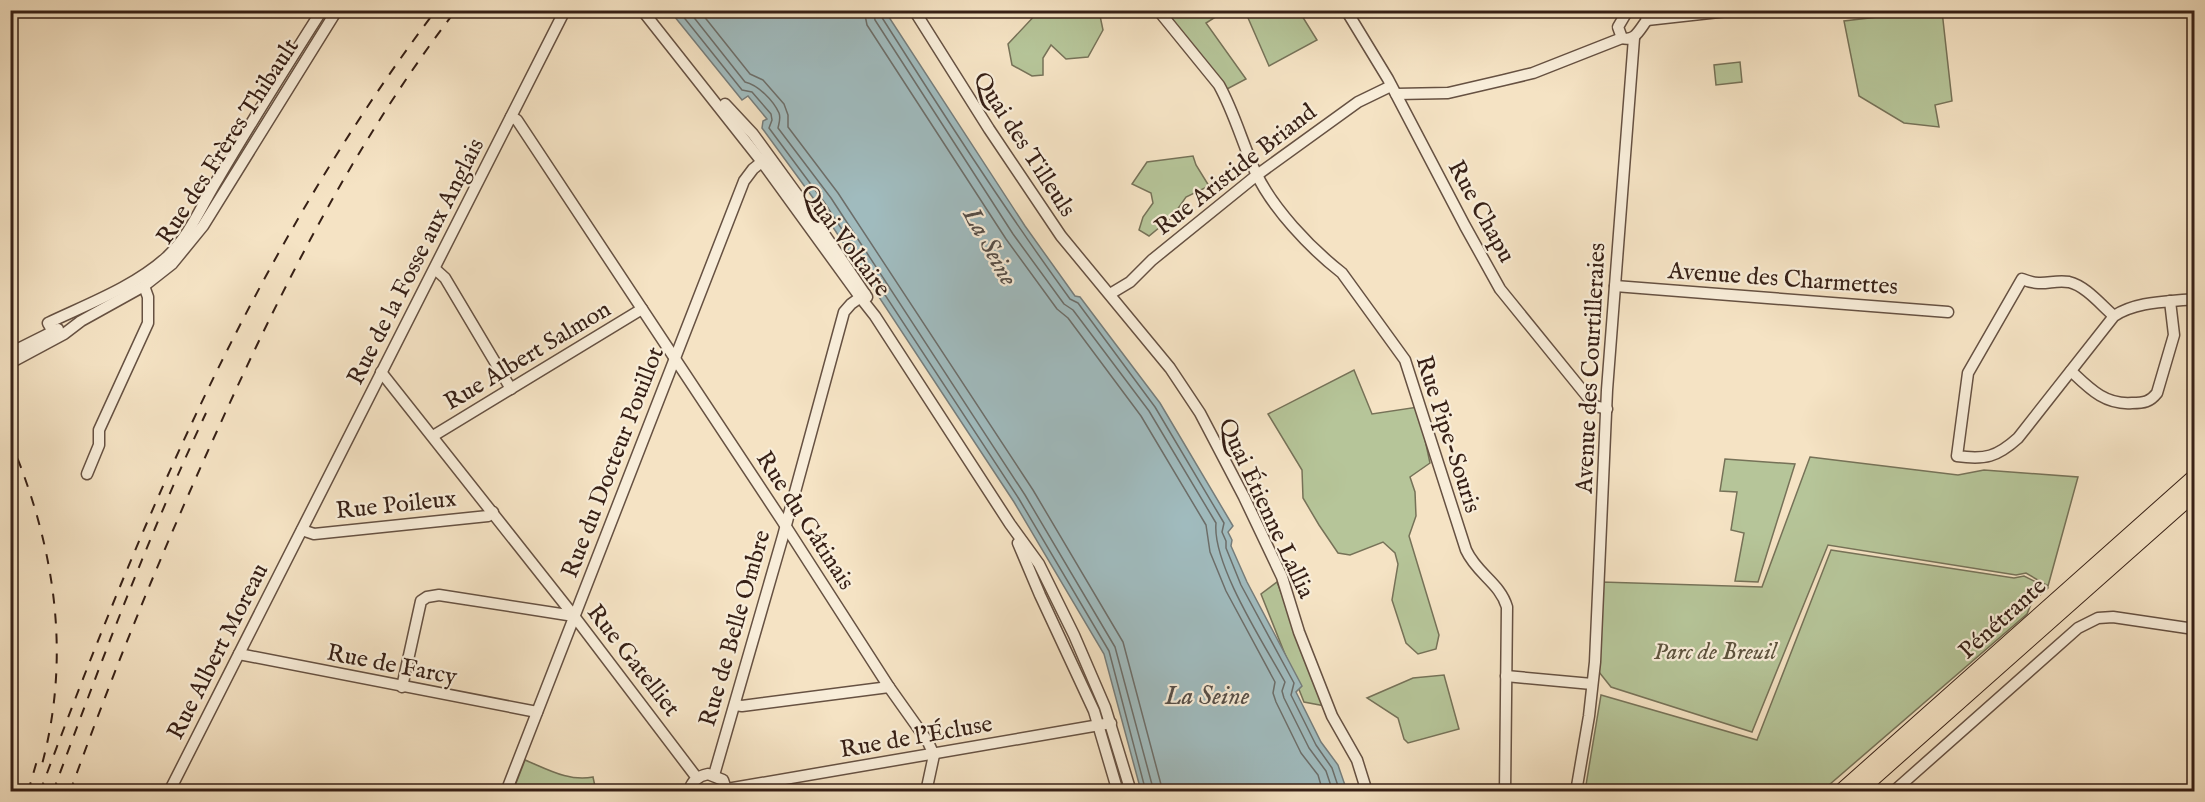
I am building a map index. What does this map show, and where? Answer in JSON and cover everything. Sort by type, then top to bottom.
[{"type":"main road","name":"Pénétrante","points":[[1840,792],[2194,477]]},
{"type":"main road","name":"Pénétrante","points":[[1857,792],[2194,494]]},
{"type":"street","name":"Rue des Frères Thibault","points":[[52,332],[48,323],[140,278],[166,258],[184,240],[217,180],[322,10]]},
{"type":"street","name":"Rue des Frères Thibault","points":[[11,356],[52,332],[81,321],[144,286],[178,257],[203,226],[337,10]]},
{"type":"street","name":"Rue de la Fosse aux Anglais","points":[[302,530],[566,10]]},
{"type":"street","name":"Quai Voltaire","points":[[642,10],[804,204],[1010,524]]},
{"type":"street","name":"Quai Voltaire","points":[[651,10],[683,55],[753,134],[765,159]]},
{"type":"street","name":"Quai des Tilleuls","points":[[914,10],[989,129],[1061,236],[1110,294]]},
{"type":"street","name":"Rue Pipe-Souris","points":[[1158,10],[1226,98],[1257,175],[1275,203],[1294,227],[1342,273],[1405,360],[1466,550],[1472,563],[1504,597],[1507,607],[1505,792]]},
{"type":"street","name":"Rue Chapu","points":[[1346,10],[1394,90],[1500,289],[1595,406],[1607,409]]},
{"type":"street","points":[[1628,10],[1617,27],[1622,38],[1629,40],[1634,38],[1645,16],[1737,10]]},
{"type":"street","name":"Rue Aristide Briand","points":[[1110,294],[1130,282],[1152,260],[1257,175],[1358,102],[1394,90],[1448,93],[1533,73],[1622,38]]},
{"type":"street","name":"Avenue des Courtilleraies","points":[[1575,792],[1593,684],[1602,549],[1602,488],[1607,409],[1634,38]]},
{"type":"street","name":"Rue du Gâtinais","points":[[512,117],[517,120],[530,139],[934,754]]},
{"type":"street","name":"Rue du Docteur Pouillot","points":[[506,792],[744,181],[747,175],[765,159]]},
{"type":"street","points":[[435,269],[445,278],[511,389]]},
{"type":"street","points":[[2114,316],[2080,287],[2068,282],[2042,285],[2022,279],[1968,373],[1957,456],[1971,458],[1990,456],[2004,450],[2018,438],[2114,316],[2124,309],[2137,305],[2194,299]]},
{"type":"street","points":[[87,474],[99,445],[99,430],[147,323],[148,297],[144,286]]},
{"type":"street","name":"Avenue des Charmettes","points":[[1615,286],[1948,312]]},
{"type":"street","name":"Quai Étienne Lallia","points":[[1110,294],[1170,368],[1211,434],[1282,577],[1299,632],[1328,706],[1357,760],[1367,792]]},
{"type":"street","name":"Rue de Belle Ombre","points":[[714,775],[844,312],[862,296]]},
{"type":"street","points":[[2071,370],[2111,402],[2143,403],[2152,400],[2157,393],[2174,335],[2170,301]]},
{"type":"street","name":"Rue Albert Salmon","points":[[433,436],[642,309]]},
{"type":"street","name":"Rue des Frères Thibault","points":[[11,356],[64,334],[81,321]]},
{"type":"street","name":"Rue Gatelliet","points":[[381,372],[574,616],[697,778]]},
{"type":"street","name":"Rue Poileux","points":[[302,530],[314,534],[488,516],[493,512]]},
{"type":"street","points":[[1010,524],[1039,564],[1074,635],[1111,723],[1131,792]]},
{"type":"street","points":[[1010,524],[1094,711],[1118,792]]},
{"type":"street","name":"Rue Albert Moreau","points":[[169,792],[302,530]]},
{"type":"street","points":[[402,687],[421,601],[428,597],[439,595],[574,616]]},
{"type":"street","points":[[1893,792],[2078,628],[2098,618],[2113,617],[2194,629]]},
{"type":"street","name":"Rue de Farcy","points":[[239,654],[537,712]]},
{"type":"street","points":[[1506,676],[1593,684]]},
{"type":"street","points":[[735,705],[742,706],[889,687]]},
{"type":"street","name":"Rue de l'Écluse","points":[[727,790],[1111,723]]},
{"type":"street","points":[[926,792],[934,754]]},
{"type":"street","points":[[689,792],[693,782],[702,775],[714,775],[723,780],[727,790]]},
{"type":"green space","points":[[1039,11],[1099,11],[1103,30],[1088,57],[1066,59],[1051,45],[1043,58],[1043,75],[1032,76],[1012,65],[1008,44]]},
{"type":"green space","points":[[1162,11],[1225,11],[1206,23],[1246,79],[1227,89]]},
{"type":"green space","points":[[1245,11],[1299,11],[1317,40],[1269,66]]},
{"type":"green space","points":[[1942,11],[1952,101],[1935,105],[1939,127],[1904,123],[1859,96],[1844,21]]},
{"type":"green space","points":[[1740,62],[1742,82],[1716,85],[1714,65]]},
{"type":"green space","points":[[1193,156],[1209,186],[1186,197],[1172,217],[1149,236],[1139,230],[1143,217],[1153,203],[1151,193],[1132,184],[1147,162]]},
{"type":"green space","points":[[1354,370],[1372,414],[1418,407],[1430,463],[1410,477],[1415,492],[1416,516],[1409,536],[1439,635],[1436,649],[1418,654],[1406,643],[1392,600],[1398,564],[1395,553],[1383,542],[1350,555],[1338,553],[1303,498],[1302,470],[1268,414]]},
{"type":"green space","name":"Parc de Breuil","points":[[1810,457],[1958,475],[1984,470],[2078,477],[2048,586],[2026,573],[2016,575],[1828,545],[1752,732],[1611,687],[1599,672],[1602,582],[1762,587]]},
{"type":"green space","points":[[1725,459],[1795,464],[1758,582],[1735,581],[1744,533],[1731,530],[1737,492],[1720,491]]},
{"type":"green space","name":"Parc de Breuil","points":[[1831,550],[2014,578],[2024,576],[2048,588],[2032,602],[2027,614],[1822,791],[1585,791],[1601,695],[1757,740]]},
{"type":"green space","points":[[1277,582],[1325,706],[1304,702],[1261,594]]},
{"type":"green space","points":[[1444,675],[1459,729],[1408,743],[1404,739],[1398,718],[1367,698],[1413,678]]},
{"type":"green space","points":[[525,760],[550,771],[575,778],[593,777],[596,791],[513,791]]},
{"type":"water","name":"La Seine","points":[[670,11],[885,11],[1025,226],[1075,296],[1080,297],[1160,403],[1233,526],[1228,532],[1232,540],[1231,546],[1247,582],[1302,686],[1296,692],[1321,742],[1338,765],[1347,791],[1141,791],[1104,654],[1014,502],[819,206],[762,128],[763,121],[767,119],[748,96],[742,100]]},
{"type":"railway","points":[[40,792],[79,689],[163,486],[259,288],[313,193],[372,100],[436,10]]},
{"type":"railway","points":[[70,792],[104,700],[177,520],[269,321],[324,213],[386,109],[456,10]]},
{"type":"railway","points":[[53,792],[125,601],[206,413]]},
{"type":"railway","points":[[10,440],[26,480],[38,520],[48,561],[54,602],[57,643],[56,684],[41,768]]},
{"type":"railway","points":[[28,792],[38,757]]}]
